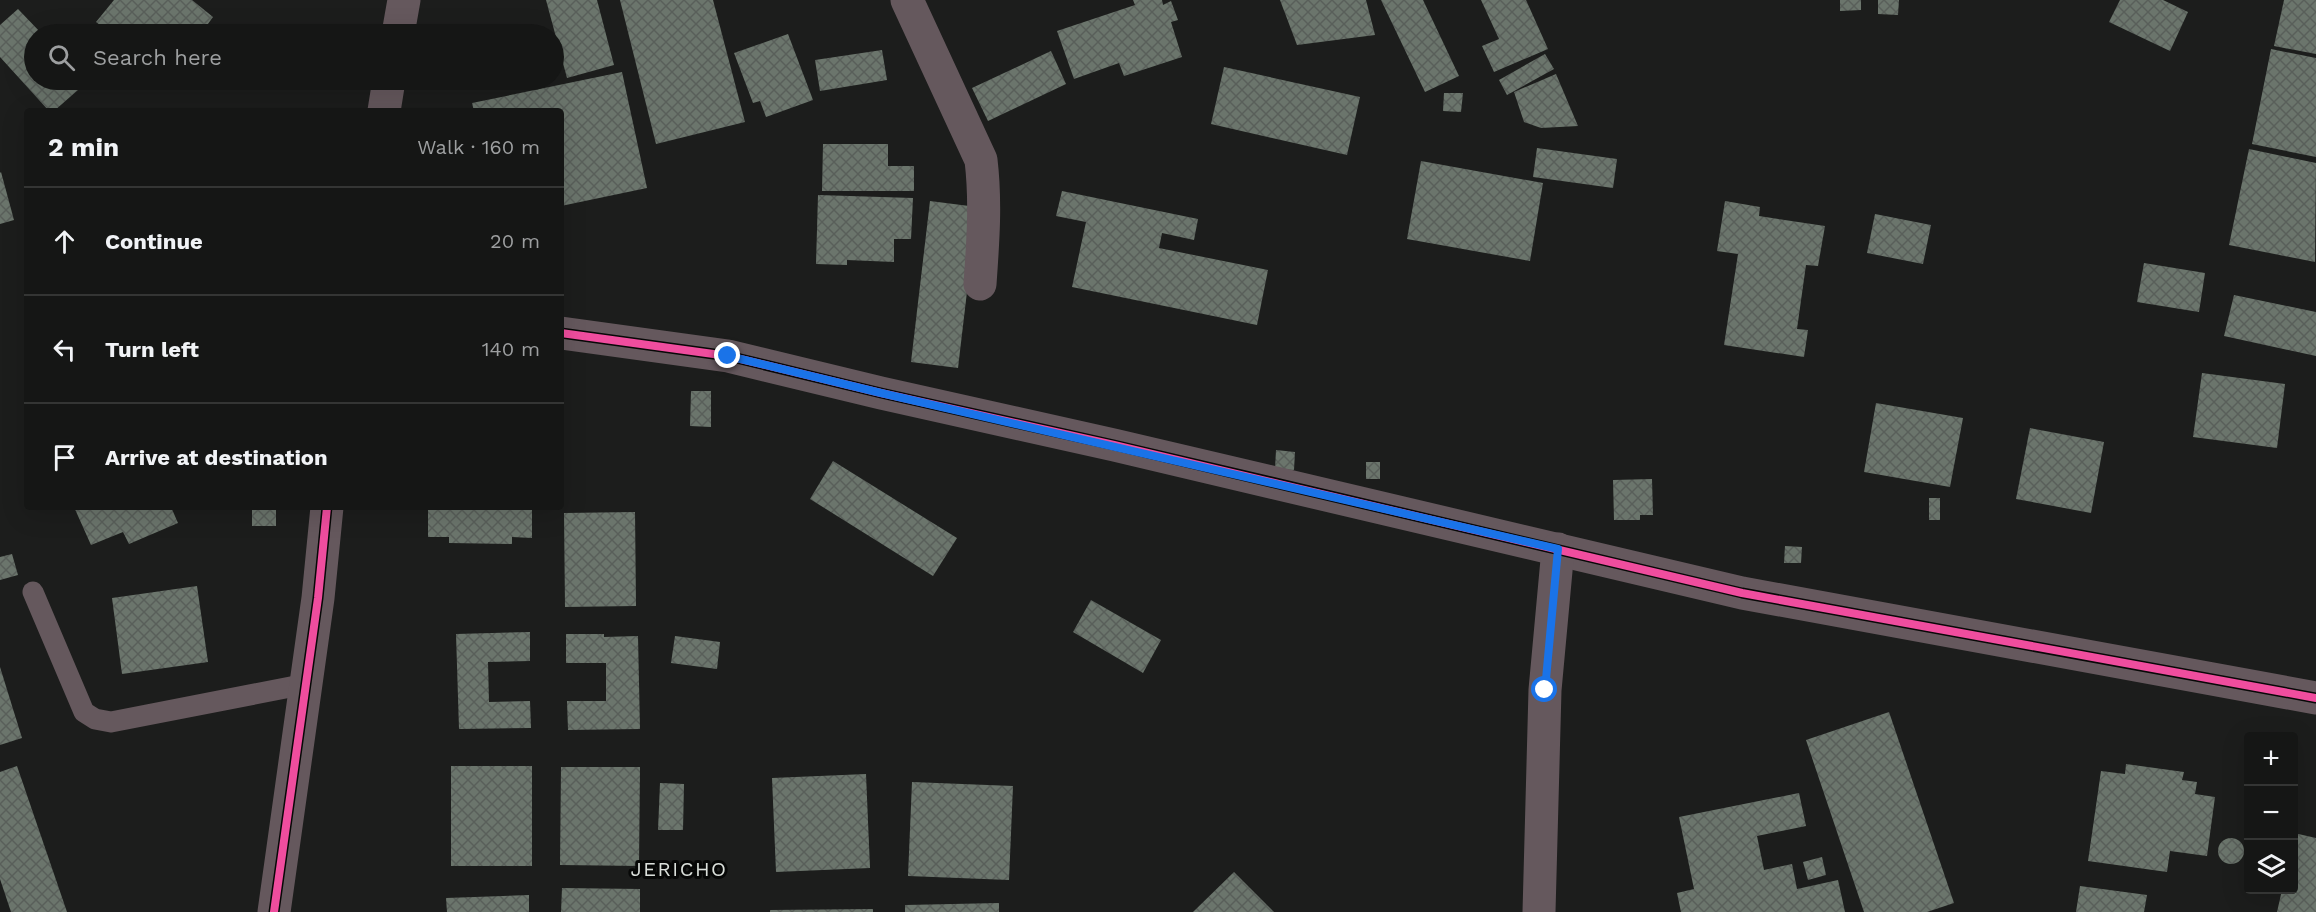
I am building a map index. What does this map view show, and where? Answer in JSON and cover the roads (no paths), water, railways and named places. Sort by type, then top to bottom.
[{"type":"street","points":[[400,24],[404,0]]},
{"type":"street","points":[[907,0],[981,160],[984,185],[984,225],[980,284]]},
{"type":"street","points":[[384,108],[387,90]]},
{"type":"street","points":[[564,333],[728,356],[1742,593],[2316,698]]},
{"type":"street","points":[[274,912],[306,684],[327,510]]},
{"type":"street","points":[[1539,912],[1545,690],[1558,549]]},
{"type":"lane","points":[[33,592],[84,712],[94,719],[111,722],[306,684]]},
{"type":"district","name":"JERICHO","points":[[679,869]]}]
